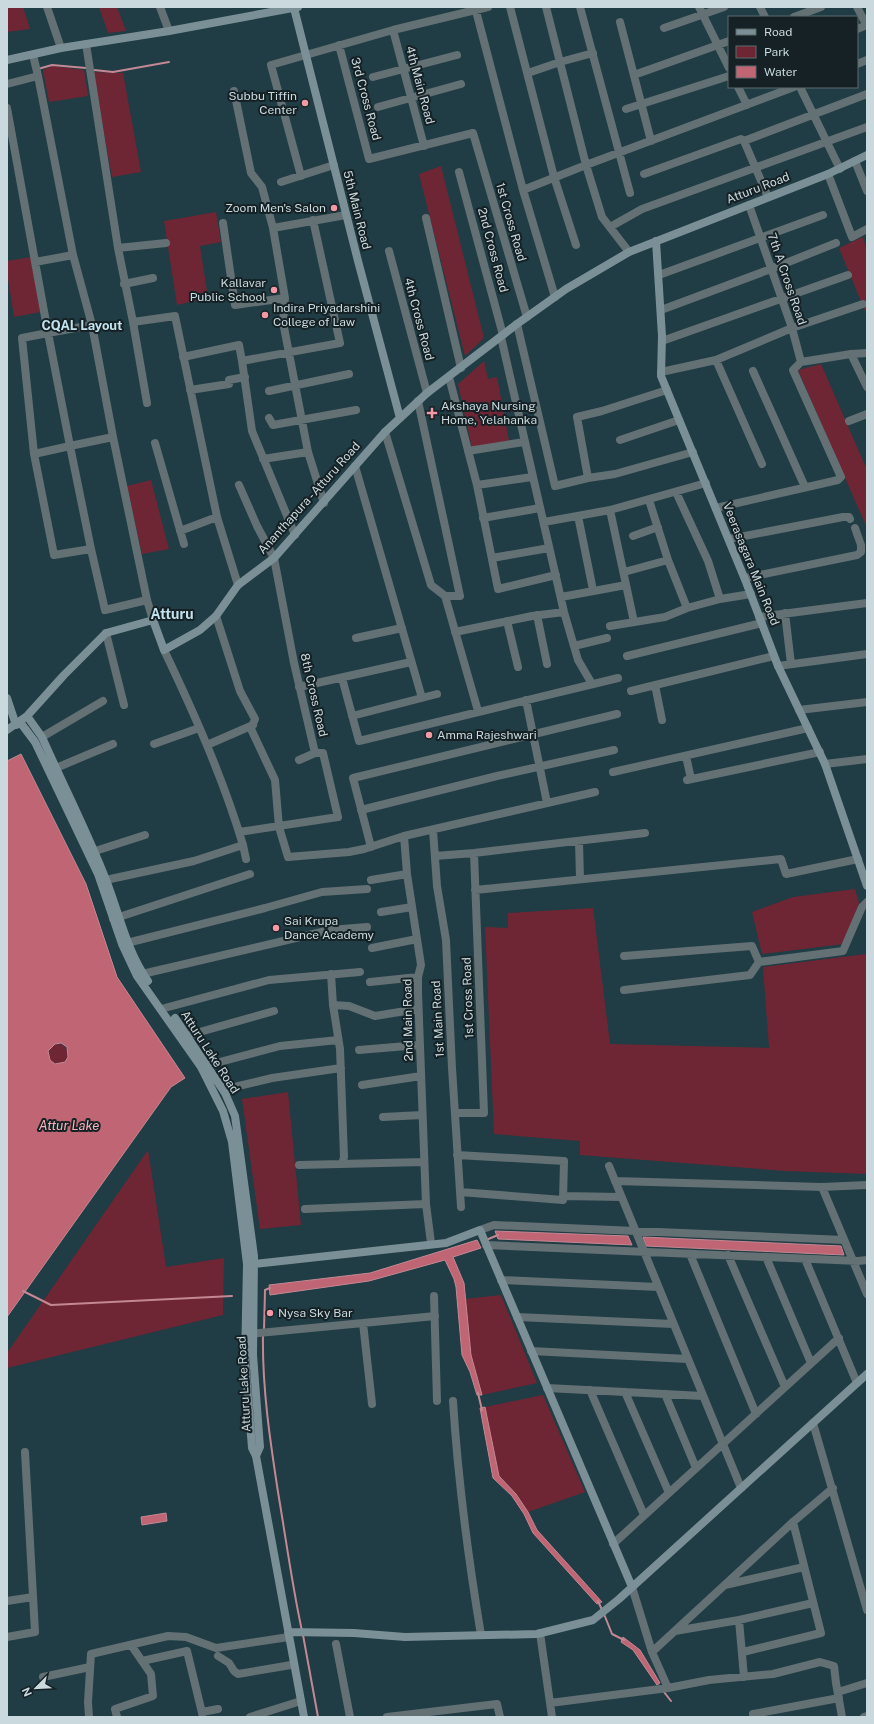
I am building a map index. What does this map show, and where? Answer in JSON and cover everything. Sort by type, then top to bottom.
[{"type":"street","points":[[47,7],[61,48]]},
{"type":"street","points":[[160,7],[169,31]]},
{"type":"street","points":[[300,176],[270,65],[393,30],[488,7]]},
{"type":"street","points":[[510,7],[554,177],[576,246]]},
{"type":"street","points":[[546,7],[586,164],[602,217],[629,252]]},
{"type":"street","points":[[580,7],[630,193]]},
{"type":"street","points":[[664,28],[701,11],[724,7]]},
{"type":"street","points":[[760,7],[764,16]]},
{"type":"street","points":[[797,16],[821,7]]},
{"type":"street","points":[[858,7],[867,25]]},
{"type":"street","points":[[7,60],[61,48],[169,31],[296,8]]},
{"type":"street","name":"5th Main Road","points":[[296,8],[346,215],[379,344],[400,418]]},
{"type":"street","points":[[476,11],[522,190],[555,297]]},
{"type":"street","points":[[701,11],[728,66]]},
{"type":"street","points":[[620,22],[651,141]]},
{"type":"street","name":"4th Main Road","points":[[393,30],[424,146]]},
{"type":"street","points":[[634,75],[728,41]]},
{"type":"street","points":[[86,44],[124,284],[133,322],[147,403]]},
{"type":"street","name":"3rd Cross Road","points":[[339,45],[369,160],[424,146]]},
{"type":"street","points":[[528,73],[593,53]]},
{"type":"street","points":[[33,55],[73,255],[92,325],[113,437],[147,600],[164,650],[200,728],[231,804],[246,858]]},
{"type":"street","points":[[373,77],[457,55]]},
{"type":"street","points":[[7,84],[38,76]]},
{"type":"street","points":[[626,109],[728,76]]},
{"type":"street","points":[[378,107],[461,84]]},
{"type":"street","points":[[738,88],[746,105]]},
{"type":"street","name":"1st Cross Road","points":[[522,190],[586,164],[791,88]]},
{"type":"street","points":[[800,88],[840,169]]},
{"type":"street","points":[[234,91],[251,173],[262,187],[273,228],[285,298],[283,322],[290,352],[308,452],[324,503]]},
{"type":"street","points":[[744,141],[867,94]]},
{"type":"street","points":[[7,108],[70,446],[105,610],[147,600]]},
{"type":"street","points":[[610,227],[642,209],[827,143],[867,127]]},
{"type":"street","name":"1st Cross Road","points":[[424,146],[473,133],[527,317]]},
{"type":"street","points":[[644,174],[741,138],[744,141],[768,198]]},
{"type":"street","name":"Atturu Road","points":[[656,241],[828,174],[867,155]]},
{"type":"street","points":[[855,161],[867,191]]},
{"type":"street","points":[[281,182],[334,165]]},
{"type":"street","name":"2nd Cross Road","points":[[459,172],[502,336],[524,442],[564,612],[578,660],[592,684]]},
{"type":"street","points":[[828,174],[852,237],[867,229]]},
{"type":"street","name":"7th A Cross Road","points":[[748,205],[792,328],[801,362]]},
{"type":"street","points":[[273,228],[346,215]]},
{"type":"street","points":[[659,275],[761,239],[823,215]]},
{"type":"street","points":[[426,218],[461,368]]},
{"type":"street","points":[[242,361],[340,343],[313,220]]},
{"type":"street","points":[[223,223],[235,305],[285,298]]},
{"type":"street","name":"Ananthapura - Atturu Road","points":[[164,650],[200,630],[216,616],[238,585],[274,558],[385,432],[426,393],[555,297],[629,252],[656,241]]},
{"type":"street","name":"Veerasagara Main Road","points":[[656,241],[661,310],[662,376],[745,578],[778,666],[825,764],[867,886]]},
{"type":"street","points":[[118,248],[166,243]]},
{"type":"street","points":[[661,310],[836,243]]},
{"type":"street","name":"4th Cross Road","points":[[389,251],[426,393]]},
{"type":"street","points":[[35,262],[73,255]]},
{"type":"street","points":[[662,341],[848,275]]},
{"type":"street","points":[[124,284],[153,278]]},
{"type":"street","points":[[662,372],[716,360],[792,328],[863,304]]},
{"type":"street","points":[[133,322],[175,316],[217,517],[238,585]]},
{"type":"street","points":[[517,324],[555,486],[588,478],[615,474],[693,452]]},
{"type":"street","points":[[91,549],[54,555],[34,454],[22,338],[92,325]]},
{"type":"street","points":[[183,357],[239,345],[252,431],[295,535]]},
{"type":"street","points":[[716,508],[838,480],[841,477],[793,370],[801,362],[867,352]]},
{"type":"street","points":[[851,354],[867,387]]},
{"type":"street","points":[[716,360],[762,464]]},
{"type":"street","points":[[753,371],[805,487]]},
{"type":"street","points":[[269,391],[349,374]]},
{"type":"street","points":[[449,376],[477,485],[498,589],[556,575]]},
{"type":"street","points":[[190,390],[229,384],[229,380],[245,377]]},
{"type":"street","points":[[588,478],[577,417],[602,411],[667,390]]},
{"type":"street","points":[[418,401],[460,596],[445,596]]},
{"type":"street","points":[[269,418],[273,425],[356,410]]},
{"type":"street","points":[[849,421],[867,414]]},
{"type":"street","points":[[620,440],[679,420]]},
{"type":"street","points":[[385,432],[431,585],[445,596],[478,711]]},
{"type":"street","points":[[34,454],[113,437]]},
{"type":"street","points":[[468,451],[524,442]]},
{"type":"street","points":[[155,443],[184,544]]},
{"type":"street","points":[[263,460],[308,452]]},
{"type":"street","points":[[355,466],[422,698]]},
{"type":"street","points":[[477,485],[532,477]]},
{"type":"street","points":[[544,522],[610,510],[706,483]]},
{"type":"street","name":"8th Cross Road","points":[[239,485],[257,526],[274,558],[299,686],[315,753],[323,753],[333,789],[338,817],[279,827]]},
{"type":"street","points":[[676,492],[708,561],[720,600]]},
{"type":"street","points":[[649,500],[668,560],[687,608]]},
{"type":"street","points":[[483,518],[540,508]]},
{"type":"street","points":[[610,510],[634,622]]},
{"type":"street","points":[[578,516],[592,585]]},
{"type":"street","points":[[729,539],[843,516],[849,517],[850,519]]},
{"type":"street","points":[[180,531],[217,517]]},
{"type":"street","points":[[633,536],[658,527]]},
{"type":"street","points":[[745,578],[857,555],[861,552],[861,545],[855,528]]},
{"type":"street","points":[[492,558],[549,548]]},
{"type":"street","points":[[624,572],[668,560]]},
{"type":"street","points":[[561,597],[626,585]]},
{"type":"street","points":[[610,626],[665,617],[687,608],[751,594]]},
{"type":"street","points":[[626,656],[785,613],[867,603]]},
{"type":"street","points":[[455,632],[536,615],[564,612]]},
{"type":"street","points":[[785,613],[791,664]]},
{"type":"street","points":[[536,615],[547,664]]},
{"type":"street","points":[[216,616],[240,691],[255,719],[251,729],[275,780],[279,827],[288,857],[349,852],[371,847],[404,836],[595,792]]},
{"type":"street","points":[[7,698],[14,724],[106,633],[153,620]]},
{"type":"street","points":[[507,621],[518,667]]},
{"type":"street","points":[[356,638],[402,628]]},
{"type":"street","points":[[106,633],[124,705]]},
{"type":"street","points":[[574,646],[606,638]]},
{"type":"street","points":[[778,666],[867,654]]},
{"type":"street","points":[[631,691],[774,656]]},
{"type":"street","points":[[299,686],[412,662]]},
{"type":"street","points":[[342,678],[359,741],[618,678]]},
{"type":"street","points":[[655,685],[662,720]]},
{"type":"street","points":[[352,716],[437,694]]},
{"type":"street","points":[[526,700],[547,802]]},
{"type":"street","points":[[42,737],[103,701]]},
{"type":"street","points":[[799,710],[867,702]]},
{"type":"street","points":[[371,847],[353,778],[617,714]]},
{"type":"street","name":"Atturu Lake Road","points":[[14,724],[42,737],[103,881],[125,943],[140,975],[225,1094],[235,1116],[254,1256],[249,1334]]},
{"type":"street","name":"Atturu Lake Road","points":[[14,724],[35,742],[91,852]]},
{"type":"street","points":[[207,745],[253,725]]},
{"type":"street","points":[[154,744],[200,728]]},
{"type":"street","points":[[614,772],[808,728]]},
{"type":"street","points":[[56,768],[113,744]]},
{"type":"street","points":[[361,810],[539,766],[614,750]]},
{"type":"street","points":[[686,756],[689,779],[820,752]]},
{"type":"street","points":[[299,760],[315,753]]},
{"type":"street","points":[[825,764],[867,759]]},
{"type":"street","points":[[239,832],[279,827]]},
{"type":"street","name":"1st Main Road","points":[[433,830],[437,886],[446,940],[457,1155],[462,1208]]},
{"type":"street","points":[[435,856],[474,853],[645,833]]},
{"type":"street","points":[[91,852],[145,835]]},
{"type":"street","name":"2nd Main Road","points":[[404,836],[412,907],[421,965],[418,976],[419,1045],[426,1204],[431,1243]]},
{"type":"street","points":[[579,841],[580,879]]},
{"type":"street","points":[[103,881],[194,861],[243,845]]},
{"type":"street","name":"1st Cross Road","points":[[455,1113],[484,1113],[474,853]]},
{"type":"street","points":[[475,890],[781,859],[786,874],[858,859]]},
{"type":"street","points":[[116,918],[250,874]]},
{"type":"street","points":[[371,880],[408,874]]},
{"type":"street","points":[[125,943],[265,908],[322,892],[366,889]]},
{"type":"street","points":[[624,990],[750,974],[759,962],[843,951],[862,907],[867,902]]},
{"type":"street","points":[[382,912],[412,907]]},
{"type":"street","points":[[140,975],[330,930],[367,926]]},
{"type":"street","points":[[372,948],[417,939]]},
{"type":"street","points":[[624,956],[752,946],[759,962]]},
{"type":"street","points":[[164,1009],[268,980],[360,972]]},
{"type":"street","points":[[331,974],[333,1005],[341,1068],[344,1157],[342,1164]]},
{"type":"street","points":[[370,982],[418,976]]},
{"type":"street","points":[[333,1005],[349,1006],[375,1016],[418,1009]]},
{"type":"street","points":[[184,1037],[274,1011]]},
{"type":"street","points":[[204,1066],[280,1046],[338,1040]]},
{"type":"street","points":[[359,1050],[419,1045]]},
{"type":"street","name":"Atturu Lake Road","points":[[204,1066],[223,1111],[232,1142],[247,1264],[249,1334],[260,1447],[256,1456],[304,1717]]},
{"type":"street","points":[[225,1094],[230,1088],[258,1081],[341,1068]]},
{"type":"street","points":[[362,1085],[421,1076]]},
{"type":"street","points":[[383,1117],[422,1115]]},
{"type":"street","points":[[457,1155],[564,1161],[563,1200],[460,1192]]},
{"type":"street","points":[[299,1165],[424,1162]]},
{"type":"street","points":[[609,1166],[722,1444],[742,1488]]},
{"type":"street","points":[[615,1181],[822,1187],[867,1185]]},
{"type":"street","points":[[822,1187],[867,1294]]},
{"type":"street","points":[[563,1196],[622,1197]]},
{"type":"street","points":[[304,1209],[426,1204]]},
{"type":"street","points":[[254,1264],[431,1243],[446,1243],[494,1225],[845,1243]]},
{"type":"street","points":[[480,1230],[632,1588],[652,1652],[668,1688]]},
{"type":"street","points":[[486,1245],[642,1248],[690,1254],[805,1259],[852,1258],[867,1260]]},
{"type":"street","points":[[690,1254],[756,1414]]},
{"type":"street","points":[[728,1255],[785,1387]]},
{"type":"street","points":[[766,1257],[811,1363]]},
{"type":"street","points":[[805,1259],[857,1383]]},
{"type":"street","points":[[501,1280],[658,1287]]},
{"type":"street","points":[[434,1296],[437,1401]]},
{"type":"street","points":[[249,1334],[435,1316]]},
{"type":"street","points":[[517,1317],[673,1324]]},
{"type":"street","points":[[363,1323],[372,1404]]},
{"type":"street","points":[[613,1544],[839,1338]]},
{"type":"street","points":[[531,1351],[688,1359]]},
{"type":"street","points":[[88,1717],[91,1654],[168,1636],[186,1636],[216,1648],[289,1635],[354,1633],[405,1637],[540,1633],[593,1620],[632,1588],[867,1374]]},
{"type":"street","points":[[547,1388],[703,1396]]},
{"type":"street","points":[[590,1390],[644,1515]]},
{"type":"street","points":[[625,1392],[670,1493]]},
{"type":"street","points":[[665,1394],[696,1468]]},
{"type":"street","points":[[453,1401],[460,1486],[472,1581],[481,1635]]},
{"type":"street","points":[[813,1423],[867,1610]]},
{"type":"street","points":[[7,1637],[35,1632],[25,1452]]},
{"type":"street","points":[[652,1652],[793,1522],[833,1488]]},
{"type":"street","points":[[743,1652],[821,1633],[793,1522]]},
{"type":"street","points":[[724,1585],[804,1567]]},
{"type":"street","points":[[7,1601],[33,1596]]},
{"type":"street","points":[[674,1631],[739,1620],[813,1602]]},
{"type":"street","points":[[739,1620],[744,1677]]},
{"type":"street","points":[[540,1633],[552,1717]]},
{"type":"street","points":[[186,1636],[187,1651],[203,1714],[218,1709]]},
{"type":"street","points":[[336,1644],[350,1717]]},
{"type":"street","points":[[117,1717],[115,1709],[153,1696],[151,1674],[131,1645]]},
{"type":"street","points":[[142,1661],[187,1651]]},
{"type":"street","points":[[218,1656],[229,1663],[234,1672],[238,1674],[291,1665]]},
{"type":"street","points":[[550,1703],[668,1688],[709,1680],[773,1674],[820,1662],[834,1666],[842,1717]]},
{"type":"street","points":[[43,1677],[90,1667]]},
{"type":"street","points":[[753,1714],[838,1695],[867,1683]]},
{"type":"street","points":[[250,1717],[301,1701]]},
{"type":"street","points":[[387,1717],[419,1715],[497,1704],[500,1717]]},
{"type":"green space","points":[[7,7],[23,7],[30,29],[7,32]]},
{"type":"green space","points":[[99,7],[117,7],[126,31],[108,33]]},
{"type":"green space","points":[[52,66],[84,70],[88,96],[49,102],[43,70]]},
{"type":"green space","points":[[93,72],[123,73],[141,172],[112,177]]},
{"type":"green space","points":[[441,166],[484,338],[465,356],[419,174]]},
{"type":"green space","points":[[216,212],[221,242],[200,246],[208,298],[177,305],[164,221]]},
{"type":"green space","points":[[863,237],[867,253],[867,316],[839,248]]},
{"type":"green space","points":[[31,257],[41,312],[14,317],[7,272],[7,261]]},
{"type":"green space","points":[[484,361],[488,379],[497,377],[509,441],[472,448],[458,384]]},
{"type":"green space","points":[[821,364],[867,470],[867,528],[798,370]]},
{"type":"green space","points":[[151,480],[169,549],[142,554],[127,486]]},
{"type":"green space","points":[[855,889],[859,903],[844,944],[762,954],[752,912],[793,897]]},
{"type":"green space","points":[[593,908],[610,1044],[769,1048],[763,967],[866,954],[867,1174],[785,1171],[580,1155],[580,1141],[494,1134],[485,927],[508,928],[508,913]]},
{"type":"green space","points":[[54,1044],[62,1044],[68,1050],[68,1058],[62,1064],[54,1064],[48,1058],[48,1050]]},
{"type":"green space","points":[[288,1092],[301,1225],[260,1229],[242,1099]]},
{"type":"green space","points":[[148,1150],[166,1267],[224,1258],[223,1315],[7,1368],[7,1353]]},
{"type":"green space","points":[[501,1295],[537,1383],[482,1395],[471,1355],[465,1299]]},
{"type":"green space","points":[[543,1395],[585,1492],[528,1512],[516,1494],[499,1476],[485,1407]]},
{"type":"water","name":"Attur Lake","points":[[21,754],[86,884],[117,977],[185,1078],[171,1087],[7,1317],[7,761]],"holes":[[[61,1043],[67,1047],[68,1057],[65,1062],[55,1064],[50,1060],[48,1051],[55,1044]]]},
{"type":"water","points":[[495,1231],[628,1236],[632,1245],[498,1239]]},
{"type":"water","points":[[643,1237],[841,1246],[844,1255],[646,1246]]},
{"type":"water","points":[[477,1240],[481,1248],[453,1257],[464,1283],[471,1355],[482,1395],[477,1395],[470,1372],[462,1355],[456,1287],[445,1260],[369,1281],[270,1295],[269,1285],[370,1273]]},
{"type":"water","points":[[485,1407],[499,1476],[516,1494],[528,1512],[537,1530],[602,1602],[597,1604],[533,1533],[524,1514],[512,1496],[493,1478],[480,1408]]},
{"type":"water","points":[[166,1513],[167,1521],[142,1525],[141,1517]]},
{"type":"water","points":[[623,1637],[640,1650],[660,1683],[657,1685],[633,1650],[621,1642]]},
{"type":"waterway","points":[[94,70],[113,72],[169,62]]},
{"type":"waterway","points":[[38,69],[52,65],[86,68]]},
{"type":"waterway","points":[[486,1240],[498,1235]]},
{"type":"waterway","points":[[264,1330],[265,1290],[270,1288]]},
{"type":"waterway","points":[[23,1291],[51,1305],[232,1296]]},
{"type":"waterway","points":[[263,1334],[265,1394],[269,1433],[289,1562],[302,1631]]},
{"type":"waterway","points":[[478,1393],[482,1410]]},
{"type":"waterway","points":[[598,1601],[602,1610]]},
{"type":"waterway","points":[[604,1614],[612,1634],[624,1640]]},
{"type":"waterway","points":[[303,1635],[318,1717]]},
{"type":"waterway","points":[[664,1692],[671,1701]]},
{"type":"place","name":"Subbu Tiffin Center","points":[[305,103]]},
{"type":"place","name":"Zoom Men's Salon","points":[[334,208]]},
{"type":"place","name":"Kallavar Public School","points":[[274,290]]},
{"type":"place","name":"Indira Priyadarshini College of Law","points":[[265,315]]},
{"type":"place","name":"Akshaya Nursing Home, Yelahanka","points":[[432,413]]},
{"type":"place","name":"Amma Rajeshwari","points":[[429,735]]},
{"type":"place","name":"Sai Krupa Dance Academy","points":[[276,928]]},
{"type":"place","name":"Nysa Sky Bar","points":[[270,1313]]},
{"type":"district","name":"CQAL Layout","points":[[82,325]]},
{"type":"district","name":"Atturu","points":[[172,614]]}]
